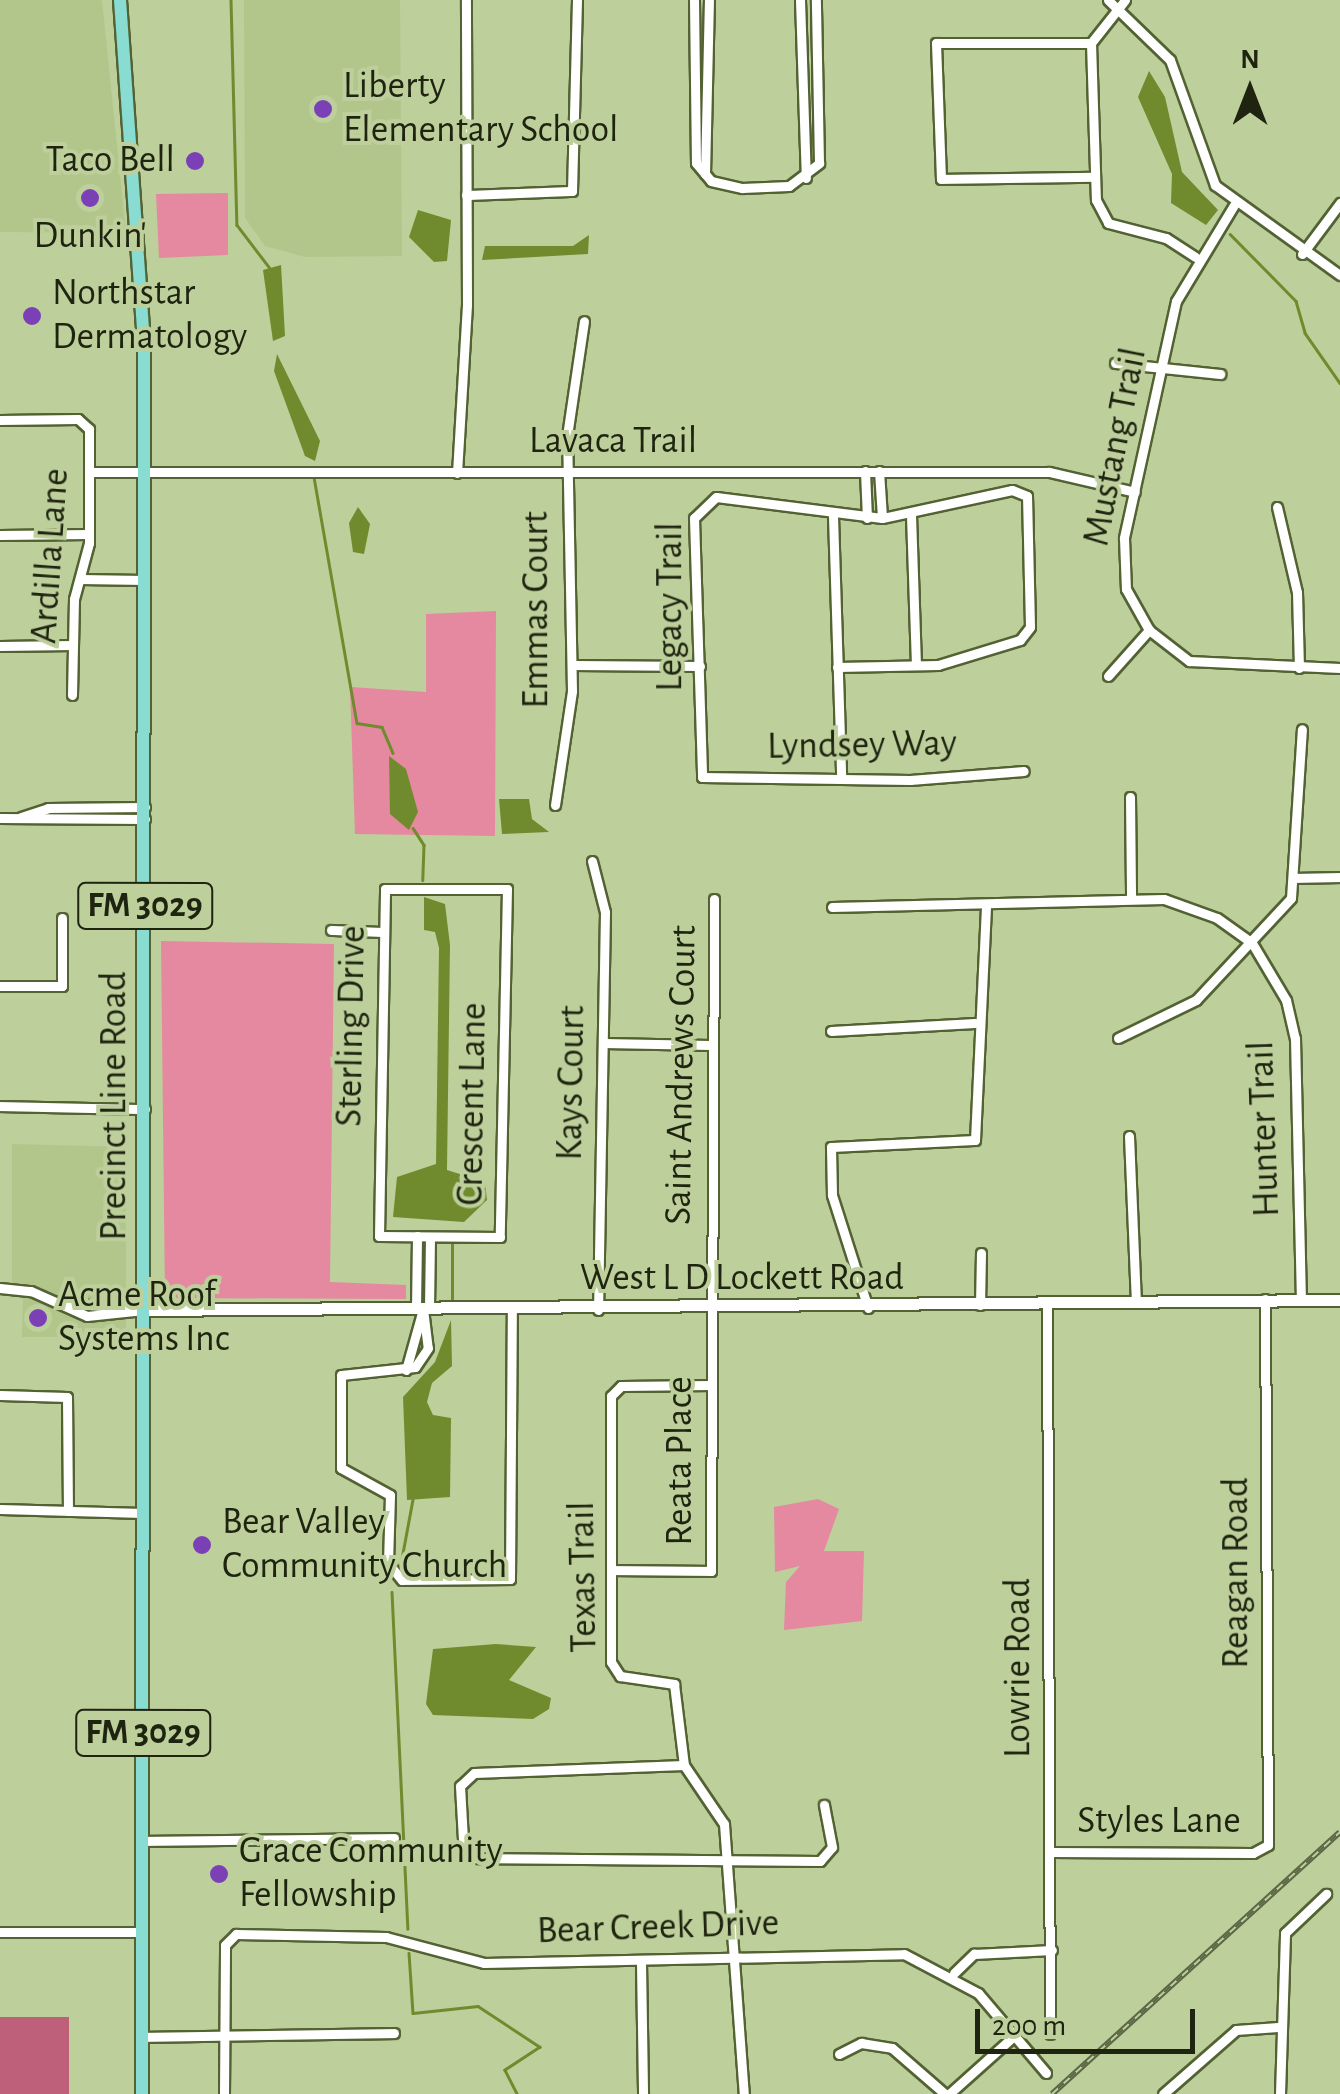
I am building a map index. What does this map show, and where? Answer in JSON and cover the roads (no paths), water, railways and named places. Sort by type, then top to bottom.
[{"type":"main road","name":"Precinct Line Road","points":[[120,0],[139,172],[144,472],[142,2094]]},
{"type":"main road","name":"West L D Lockett Road","points":[[144,1310],[868,1310],[1136,1300],[1340,1300]]},
{"type":"street","points":[[457,473],[466,194],[466,0]]},
{"type":"street","points":[[466,194],[572,191],[577,0]]},
{"type":"street","points":[[694,0],[696,163],[705,174],[742,188],[806,178],[818,163],[816,0]]},
{"type":"street","points":[[705,174],[709,0]]},
{"type":"street","points":[[800,0],[806,178]]},
{"type":"street","points":[[1111,3],[1125,0]]},
{"type":"street","points":[[1111,3],[1091,44],[1091,178],[1108,223],[1166,238],[1195,257]]},
{"type":"street","points":[[1111,3],[1170,60],[1198,158],[1234,205],[1302,254],[1340,275]]},
{"type":"street","points":[[1091,44],[936,43],[941,179],[1091,178]]},
{"type":"street","points":[[1302,254],[1340,204]]},
{"type":"street","name":"Mustang Trail","points":[[1149,630],[1122,563],[1135,492],[1163,369],[1195,257],[1234,205]]},
{"type":"street","name":"Emmas Court","points":[[555,805],[574,664],[567,473],[584,320]]},
{"type":"street","points":[[1115,364],[1220,374]]},
{"type":"street","name":"Ardilla Lane","points":[[0,420],[84,422],[89,534],[73,645],[72,695]]},
{"type":"street","points":[[866,471],[867,518]]},
{"type":"street","points":[[879,471],[882,518]]},
{"type":"street","name":"Lavaca Trail","points":[[89,472],[1049,472],[1135,492]]},
{"type":"street","name":"Legacy Trail","points":[[702,777],[694,518],[702,505],[716,498],[832,516],[882,518],[911,515],[1012,490],[1027,496],[1031,513],[1030,627],[1020,640],[916,665],[837,666]]},
{"type":"street","points":[[1277,507],[1297,592],[1299,668]]},
{"type":"street","points":[[911,515],[916,665]]},
{"type":"street","points":[[832,516],[841,776]]},
{"type":"street","points":[[0,534],[89,534]]},
{"type":"street","points":[[80,579],[145,580]]},
{"type":"street","points":[[1108,676],[1149,630],[1213,667],[1340,668]]},
{"type":"street","points":[[0,646],[73,645]]},
{"type":"street","points":[[574,664],[700,666]]},
{"type":"street","points":[[1118,1038],[1174,1016],[1252,944],[1296,878],[1302,729]]},
{"type":"street","name":"Lyndsey Way","points":[[702,777],[1024,771]]},
{"type":"street","points":[[1130,797],[1131,897]]},
{"type":"street","points":[[0,818],[18,818],[48,808],[145,813]]},
{"type":"street","name":"Kays Court","points":[[592,861],[605,912],[598,1310]]},
{"type":"street","points":[[1296,878],[1340,878]]},
{"type":"street","name":"Sterling Drive","points":[[430,1236],[379,1236],[385,889],[506,889]]},
{"type":"street","name":"Crescent Lane","points":[[423,1309],[430,1236],[500,1237],[506,889]]},
{"type":"street","name":"Hunter Trail","points":[[832,907],[898,900],[986,907],[1131,897],[1198,910],[1252,944],[1286,1000],[1295,1038],[1300,1300]]},
{"type":"street","name":"Saint Andrews Court","points":[[711,1311],[714,899]]},
{"type":"street","points":[[868,1310],[832,1195],[831,1147],[975,1140],[975,1023],[986,907]]},
{"type":"street","points":[[0,986],[62,986],[62,918]]},
{"type":"street","points":[[331,930],[384,932]]},
{"type":"street","points":[[830,1030],[975,1023]]},
{"type":"street","points":[[602,1043],[710,1045]]},
{"type":"street","points":[[0,1106],[145,1108]]},
{"type":"street","points":[[1129,1136],[1136,1300]]},
{"type":"street","name":"Crescent Lane","points":[[417,1236],[423,1309]]},
{"type":"street","points":[[980,1306],[981,1253]]},
{"type":"street","points":[[0,1288],[60,1303],[144,1310]]},
{"type":"street","name":"Reagan Road","points":[[1265,1299],[1266,1846]]},
{"type":"street","name":"Lowrie Road","points":[[1047,1302],[1050,2034]]},
{"type":"street","points":[[423,1309],[406,1370],[341,1375],[341,1468],[390,1495],[393,1574],[510,1578],[512,1310]]},
{"type":"street","name":"Reata Place","points":[[612,1570],[711,1571],[711,1311]]},
{"type":"street","name":"Texas Trail","points":[[711,1385],[622,1386],[612,1396],[610,1662],[620,1676],[674,1684],[684,1765],[724,1824],[744,2094]]},
{"type":"street","points":[[0,1396],[57,1394],[70,1405],[68,1511]]},
{"type":"street","points":[[0,1510],[144,1513]]},
{"type":"street","points":[[684,1765],[474,1772],[460,1786],[464,1858],[820,1861],[832,1848],[824,1805]]},
{"type":"street","points":[[142,1841],[394,1838]]},
{"type":"street","name":"Styles Lane","points":[[1050,1852],[1266,1846]]},
{"type":"street","points":[[1280,2094],[1278,2027],[1284,1933],[1326,1894]]},
{"type":"street","points":[[0,1932],[142,1932]]},
{"type":"street","name":"Bear Creek Drive","points":[[225,2038],[228,1937],[368,1936],[467,1961],[641,1963],[731,1952],[888,1952],[954,1974],[1015,2035],[1046,2073]]},
{"type":"street","points":[[954,1974],[974,1954],[1052,1950]]},
{"type":"street","points":[[641,1963],[643,2094]]},
{"type":"street","points":[[1163,2094],[1236,2030],[1278,2027]]},
{"type":"street","points":[[142,2037],[394,2032]]},
{"type":"street","points":[[839,2054],[861,2044],[892,2048],[947,2094],[1015,2035]]},
{"type":"street","points":[[224,2094],[225,2038]]},
{"type":"waterway","points":[[231,0],[237,225],[269,267]]},
{"type":"waterway","points":[[1230,234],[1296,301],[1305,333],[1340,383]]},
{"type":"waterway","points":[[314,477],[357,723],[382,727],[393,753]]},
{"type":"waterway","points":[[413,828],[424,845],[423,880]]},
{"type":"waterway","points":[[452,1244],[452,1299]]},
{"type":"waterway","points":[[400,1567],[413,1497]]},
{"type":"waterway","points":[[392,1592],[408,1929]]},
{"type":"waterway","points":[[409,1953],[413,2013],[478,2006],[540,2047],[505,2070],[517,2094]]},
{"type":"railway","points":[[1052,2094],[1340,1832]]},
{"type":"place","name":"Liberty Elementary School","points":[[323,109]]},
{"type":"place","name":"Taco Bell","points":[[195,161]]},
{"type":"place","name":"Dunkin'","points":[[90,198]]},
{"type":"place","name":"Northstar Dermatology","points":[[32,316]]},
{"type":"place","name":"Acme Roof Systems Inc","points":[[38,1318]]},
{"type":"place","name":"Bear Valley Community Church","points":[[202,1545]]},
{"type":"place","name":"Grace Community Fellowship","points":[[219,1874]]}]
